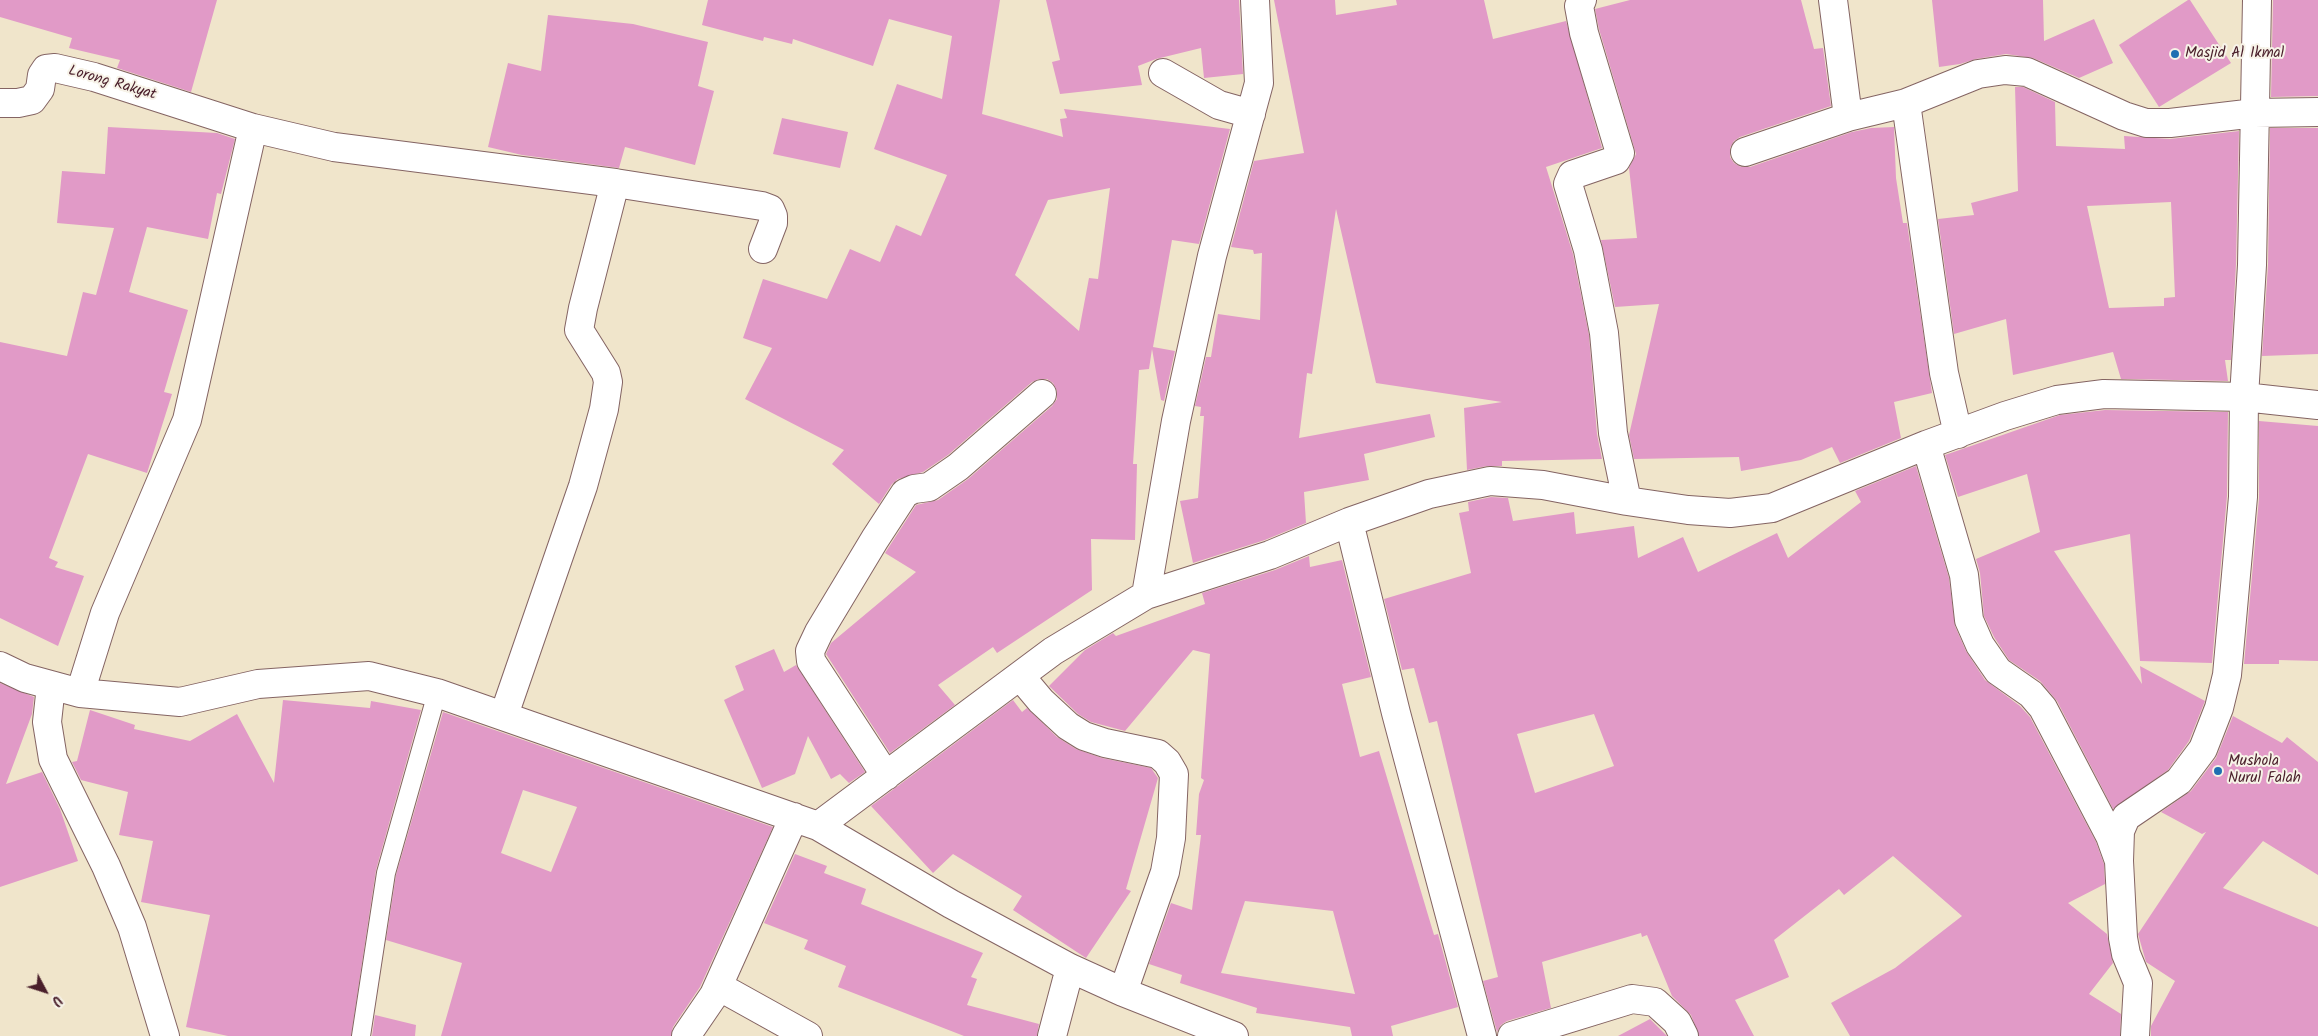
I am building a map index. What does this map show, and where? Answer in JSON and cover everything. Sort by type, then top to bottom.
[{"type":"street","points":[[1146,596],[1176,421],[1212,256],[1259,83],[1260,67],[1255,0]]},
{"type":"street","points":[[1582,0],[1579,6],[1584,33],[1620,153],[1616,160],[1580,170],[1572,175],[1568,184],[1588,250],[1604,333],[1613,433],[1627,501]]},
{"type":"street","points":[[1833,0],[1848,117]]},
{"type":"street","points":[[2135,1036],[2138,983],[2126,954],[2123,938],[2119,861],[2120,831],[2126,817],[2179,781],[2203,749],[2219,708],[2227,675],[2243,496],[2244,397],[2252,265],[2257,0]]},
{"type":"street","name":"Lorong Rakyat","points":[[0,103],[18,104],[32,100],[40,89],[42,76],[46,69],[55,68],[94,77],[248,126]]},
{"type":"street","points":[[1745,152],[1848,117],[1906,103],[1978,74],[2005,70],[2027,72],[2124,116],[2146,123],[2170,123],[2255,114],[2318,112]]},
{"type":"street","points":[[1163,73],[1219,105],[1251,114]]},
{"type":"street","points":[[1906,103],[1944,373],[1958,434]]},
{"type":"street","points":[[80,693],[105,613],[187,420],[248,126],[334,147],[615,183],[762,206],[770,209],[773,216],[773,223],[763,249]]},
{"type":"street","points":[[504,715],[583,486],[604,409],[608,382],[606,373],[579,330],[615,183]]},
{"type":"street","points":[[886,776],[811,662],[810,651],[819,632],[905,493],[914,489],[929,487],[958,467],[1042,394]]},
{"type":"street","points":[[686,1036],[718,986],[806,822],[886,776],[1053,651],[1146,596],[1270,555],[1349,522],[1429,494],[1490,481],[1543,485],[1627,501],[1688,510],[1730,513],[1772,508],[1926,445],[2004,416],[2058,400],[2104,394],[2244,397],[2318,405]]},
{"type":"street","points":[[1926,445],[1964,575],[1969,620],[1980,645],[1998,671],[2031,694],[2044,708],[2110,836],[2119,861]]},
{"type":"street","points":[[1349,522],[1396,714],[1482,1036]]},
{"type":"street","points":[[0,666],[24,678],[80,693],[180,702],[258,684],[369,676],[437,693],[806,822],[951,904],[1070,968],[1123,992],[1234,1036]]},
{"type":"street","points":[[1020,676],[1041,701],[1068,726],[1084,736],[1105,743],[1158,754],[1167,762],[1174,774],[1171,838],[1165,872],[1123,992]]},
{"type":"street","points":[[52,686],[47,722],[53,759],[106,866],[132,928],[165,1036]]},
{"type":"street","points":[[1052,1036],[1070,968]]},
{"type":"street","points":[[718,986],[808,1036]]},
{"type":"street","points":[[1512,1036],[1632,999],[1655,1002],[1677,1022],[1684,1036]]},
{"type":"lane","points":[[361,1036],[386,873],[437,693]]},
{"type":"building","points":[[0,0],[217,0],[191,92],[117,68],[120,60],[69,48],[72,38],[0,17]]},
{"type":"building","points":[[708,0],[1000,0],[982,114],[1063,137],[1060,119],[1067,118],[1064,109],[1230,129],[1199,244],[1172,240],[1153,347],[1175,351],[1164,401],[1161,400],[1152,349],[1149,369],[1139,370],[1133,464],[1137,464],[1135,540],[1091,539],[1092,590],[997,653],[993,647],[938,685],[955,705],[890,753],[826,654],[831,643],[916,572],[885,553],[916,505],[938,500],[968,479],[1052,406],[1057,399],[1057,391],[1053,383],[1047,379],[1039,379],[1032,382],[948,455],[923,472],[898,479],[892,484],[879,504],[832,464],[844,450],[745,399],[772,348],[743,338],[763,279],[827,299],[850,249],[880,262],[896,225],[921,236],[947,175],[874,149],[897,84],[942,99],[952,36],[889,19],[873,66],[793,39],[792,44],[764,37],[763,41],[702,25]],"holes":[[[1110,188],[1098,279],[1089,278],[1079,331],[1015,275],[1048,200]]]},
{"type":"building","points":[[1046,0],[1239,0],[1243,74],[1204,78],[1201,48],[1156,59],[1138,66],[1142,85],[1060,94],[1052,62],[1060,60]]},
{"type":"building","points":[[1274,0],[1335,0],[1336,15],[1397,5],[1396,0],[1484,0],[1493,39],[1566,21],[1602,148],[1546,167],[1573,254],[1589,335],[1597,434],[1602,459],[1502,461],[1502,466],[1487,466],[1467,470],[1464,408],[1502,402],[1376,383],[1336,209],[1312,374],[1307,373],[1299,438],[1430,414],[1435,437],[1364,454],[1369,480],[1304,492],[1306,523],[1265,540],[1193,563],[1180,501],[1198,498],[1204,416],[1200,416],[1201,407],[1195,406],[1206,357],[1211,357],[1218,314],[1260,320],[1262,253],[1254,254],[1253,250],[1231,247],[1254,161],[1304,153]]},
{"type":"building","points":[[1630,0],[1801,0],[1814,49],[1823,48],[1831,106],[1740,137],[1734,141],[1730,148],[1730,157],[1734,163],[1741,167],[1750,167],[1852,132],[1871,128],[1894,127],[1896,178],[1903,223],[1907,223],[1932,393],[1894,402],[1901,438],[1840,463],[1832,447],[1801,460],[1741,471],[1739,457],[1634,459],[1629,435],[1659,304],[1615,307],[1601,240],[1637,238],[1629,168],[1636,154],[1599,29],[1595,9]]},
{"type":"building","points":[[1932,0],[2043,0],[2044,41],[2094,19],[2113,63],[2079,78],[2033,58],[2006,54],[1939,67]]},
{"type":"building","name":"Masjid Al Ikmal","points":[[2190,0],[2231,63],[2159,107],[2119,45]]},
{"type":"building","points":[[2273,0],[2318,0],[2318,96],[2271,97]]},
{"type":"building","points":[[548,15],[633,24],[708,42],[698,86],[714,91],[695,165],[625,147],[619,168],[522,155],[488,147],[508,63],[541,71]]},
{"type":"building","points":[[2015,87],[2023,87],[2055,102],[2056,146],[2125,149],[2124,136],[2170,139],[2239,131],[2236,264],[2231,360],[2225,360],[2228,381],[2121,379],[2113,352],[2013,375],[2006,319],[1954,334],[1938,219],[1974,215],[1971,203],[2018,191]],"holes":[[[2171,202],[2175,297],[2164,298],[2164,306],[2109,308],[2087,206]]]},
{"type":"building","points":[[782,118],[848,132],[840,168],[773,154]]},
{"type":"building","points":[[108,127],[217,133],[235,139],[221,194],[217,193],[208,239],[147,227],[129,292],[188,310],[164,392],[172,394],[147,473],[88,454],[49,558],[58,562],[55,567],[84,576],[58,646],[0,618],[0,342],[67,356],[83,292],[96,295],[114,228],[57,223],[62,171],[105,174]]},
{"type":"building","points":[[2270,128],[2318,128],[2318,354],[2262,356],[2268,265]]},
{"type":"building","points":[[2105,410],[2228,412],[2227,496],[2212,663],[2140,661],[2130,534],[2054,551],[2142,684],[2140,666],[2205,701],[2189,741],[2168,770],[2113,809],[2057,701],[2040,681],[2009,660],[1994,637],[1984,616],[1980,573],[1976,559],[2040,532],[2027,474],[1958,497],[1945,455],[2060,415]]},
{"type":"building","points":[[2259,421],[2318,426],[2318,661],[2279,660],[2279,664],[2244,664],[2259,498]]},
{"type":"building","points":[[1916,466],[1949,578],[1955,626],[1966,651],[1985,680],[2020,706],[2030,717],[2096,842],[2104,864],[2105,884],[2068,903],[2107,934],[2113,963],[2089,994],[2121,1014],[2120,1036],[1850,1036],[1831,1003],[1895,968],[1962,916],[1893,856],[1844,895],[1839,889],[1774,940],[1789,977],[1735,1000],[1754,1036],[1699,1036],[1691,1015],[1672,996],[1647,935],[1642,937],[1641,933],[1542,962],[1551,1008],[1507,1021],[1501,1025],[1497,1032],[1483,981],[1498,977],[1437,721],[1429,723],[1414,668],[1402,670],[1384,599],[1471,573],[1459,513],[1469,511],[1468,502],[1491,497],[1508,498],[1513,521],[1574,512],[1576,534],[1634,526],[1638,558],[1683,537],[1698,572],[1777,533],[1788,558],[1861,502],[1855,491]],"holes":[[[1594,714],[1614,766],[1535,793],[1517,734]]]},
{"type":"building","points":[[1309,556],[1310,567],[1342,560],[1371,677],[1342,684],[1360,757],[1379,751],[1434,935],[1438,934],[1458,1007],[1391,1026],[1393,1036],[1352,1036],[1350,1027],[1256,1013],[1257,1008],[1180,983],[1182,975],[1149,964],[1171,903],[1192,910],[1201,835],[1196,835],[1199,794],[1204,780],[1201,778],[1210,654],[1193,650],[1125,731],[1091,722],[1078,714],[1049,686],[1085,650],[1113,633],[1116,636],[1205,604],[1202,593],[1275,570]],"holes":[[[1245,901],[1333,911],[1355,994],[1221,973]]]},
{"type":"building","points":[[774,649],[784,672],[796,665],[865,772],[849,783],[840,774],[831,779],[808,736],[795,774],[762,788],[724,700],[744,690],[735,666]]},
{"type":"building","points":[[0,683],[34,697],[32,714],[6,784],[42,772],[60,809],[78,861],[0,887]]},
{"type":"building","points":[[283,700],[370,708],[371,701],[421,710],[376,870],[351,1036],[228,1036],[186,1027],[210,915],[141,902],[153,841],[119,835],[128,792],[81,780],[72,762],[77,761],[90,710],[135,725],[134,729],[190,741],[237,714],[274,783]]},
{"type":"building","points":[[1013,700],[1022,712],[1027,708],[1057,737],[1076,749],[1102,758],[1151,768],[1158,778],[1126,889],[1131,891],[1086,958],[1013,910],[1022,896],[953,854],[933,873],[871,806]]},
{"type":"building","points":[[443,712],[773,827],[700,987],[673,1027],[671,1036],[441,1036],[462,963],[386,940],[396,875]],"holes":[[[523,790],[577,807],[551,872],[501,853]]]},
{"type":"building","points":[[2233,716],[2282,743],[2287,737],[2318,762],[2318,875],[2263,841],[2223,888],[2318,927],[2318,1036],[2151,1036],[2151,1026],[2175,981],[2146,962],[2138,934],[2206,832],[2202,834],[2161,812],[2191,791],[2216,758]]},
{"type":"building","points":[[795,854],[827,866],[824,873],[866,889],[861,904],[983,953],[971,977],[977,979],[967,1005],[1039,1024],[1037,1036],[964,1036],[838,987],[846,966],[804,949],[808,940],[764,923]]},
{"type":"building","points":[[375,1015],[416,1025],[415,1036],[372,1036]]},
{"type":"building","points":[[1650,1019],[1667,1036],[1618,1036]]},
{"type":"place","name":"Masjid Al Ikmal","points":[[2175,54]]},
{"type":"place","name":"Mushola Nurul Falah","points":[[2218,771]]}]
